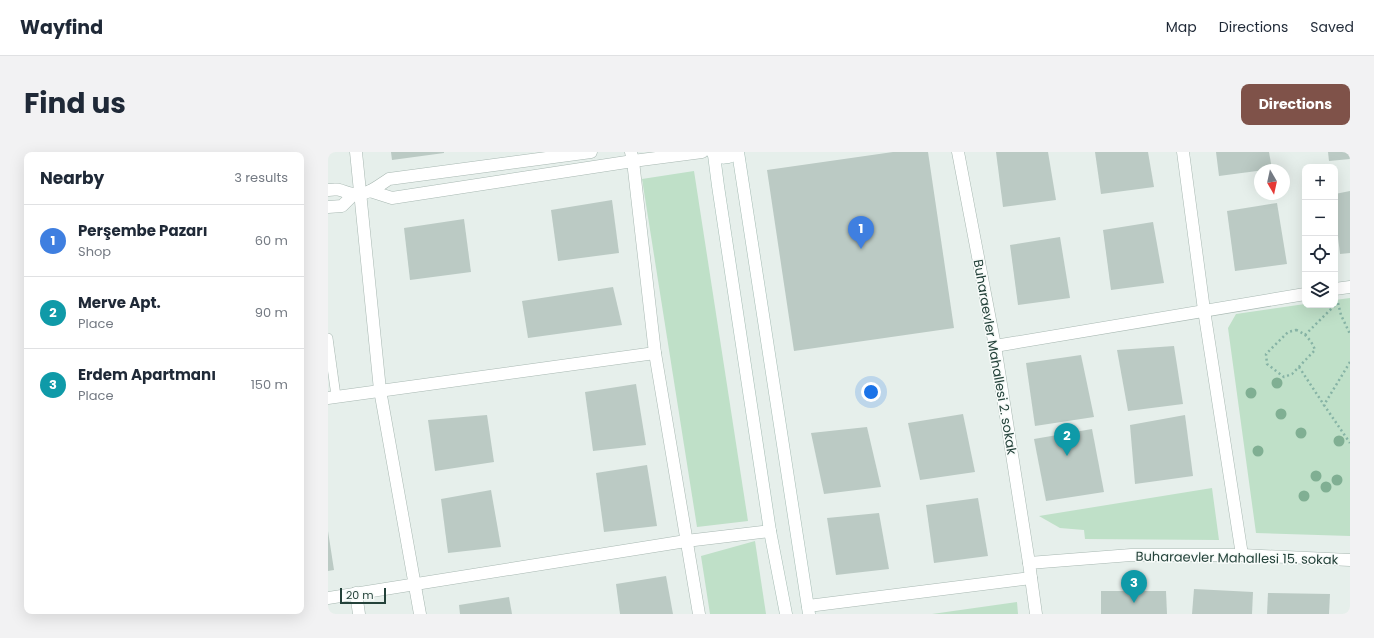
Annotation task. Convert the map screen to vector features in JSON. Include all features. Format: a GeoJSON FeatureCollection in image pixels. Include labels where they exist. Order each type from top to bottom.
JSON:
{"type":"FeatureCollection","features":[{"type":"Feature","properties":{"kind":"street"},"geometry":{"type":"LineString","coordinates":[[356,152],[362,193],[380,390],[420,614]]}},
{"type":"Feature","properties":{"kind":"street"},"geometry":{"type":"LineString","coordinates":[[328,207],[342,206],[362,193],[389,179],[590,152]]}},
{"type":"Feature","properties":{"kind":"street"},"geometry":{"type":"LineString","coordinates":[[328,190],[339,188],[392,198],[632,156],[702,152]]}},
{"type":"Feature","properties":{"kind":"street"},"geometry":{"type":"LineString","coordinates":[[713,153],[724,158],[730,157],[738,152],[808,610],[1031,578]]}},
{"type":"Feature","properties":{"kind":"street","name":"Buharaevler Mahallesi 2. sokak"},"geometry":{"type":"LineString","coordinates":[[958,152],[995,346],[1036,614]]}},
{"type":"Feature","properties":{"kind":"street"},"geometry":{"type":"LineString","coordinates":[[1183,152],[1204,310],[1242,556]]}},
{"type":"Feature","properties":{"kind":"street"},"geometry":{"type":"LineString","coordinates":[[713,153],[770,531],[786,614]]}},
{"type":"Feature","properties":{"kind":"street"},"geometry":{"type":"LineString","coordinates":[[632,156],[655,353],[699,614]]}},
{"type":"Feature","properties":{"kind":"street"},"geometry":{"type":"LineString","coordinates":[[1338,293],[1350,287]]}},
{"type":"Feature","properties":{"kind":"street"},"geometry":{"type":"LineString","coordinates":[[995,346],[1302,294]]}},
{"type":"Feature","properties":{"kind":"street"},"geometry":{"type":"LineString","coordinates":[[332,397],[655,353]]}},
{"type":"Feature","properties":{"kind":"street"},"geometry":{"type":"LineString","coordinates":[[328,598],[686,541],[770,531]]}},
{"type":"Feature","properties":{"kind":"street","name":"Buharaevler Mahallesi 15. sokak"},"geometry":{"type":"LineString","coordinates":[[1029,563],[1131,556],[1242,556],[1350,560]]}},
{"type":"Feature","properties":{"kind":"street"},"geometry":{"type":"LineString","coordinates":[[356,593],[359,614]]}},
{"type":"Feature","properties":{"kind":"lane"},"geometry":{"type":"LineString","coordinates":[[328,338],[332,397]]}},
{"type":"Feature","properties":{"kind":"path"},"geometry":{"type":"LineString","coordinates":[[1338,303],[1341,315],[1350,334]]}},
{"type":"Feature","properties":{"kind":"path"},"geometry":{"type":"LineString","coordinates":[[1305,336],[1333,308]]}},
{"type":"Feature","properties":{"kind":"path"},"geometry":{"type":"LineString","coordinates":[[1296,330],[1302,332],[1313,344],[1315,350],[1299,367],[1292,374],[1284,377],[1267,364],[1266,354],[1288,332],[1296,330]]}},
{"type":"Feature","properties":{"kind":"path"},"geometry":{"type":"LineString","coordinates":[[1324,405],[1350,362]]}},
{"type":"Feature","properties":{"kind":"path"},"geometry":{"type":"LineString","coordinates":[[1299,367],[1350,443]]}},
{"type":"Feature","properties":{"kind":"green space"},"geometry":{"type":"Polygon","coordinates":[[[694,171],[748,521],[697,527],[642,179],[694,171]]]}},
{"type":"Feature","properties":{"kind":"green space"},"geometry":{"type":"Polygon","coordinates":[[[1350,298],[1350,536],[1256,533],[1228,328],[1236,314],[1302,304],[1302,308],[1338,308],[1338,300],[1350,298]]]}},
{"type":"Feature","properties":{"kind":"green space"},"geometry":{"type":"Polygon","coordinates":[[[1212,488],[1219,540],[1085,539],[1084,530],[1060,528],[1039,516],[1212,488]]]}},
{"type":"Feature","properties":{"kind":"green space"},"geometry":{"type":"Polygon","coordinates":[[[755,541],[766,614],[710,614],[701,556],[755,541]]]}},
{"type":"Feature","properties":{"kind":"green space"},"geometry":{"type":"Polygon","coordinates":[[[1017,602],[1018,614],[932,614],[1017,602]]]}},
{"type":"Feature","properties":{"kind":"building"},"geometry":{"type":"Polygon","coordinates":[[[391,152],[444,152],[444,153],[392,160],[391,152]]]}},
{"type":"Feature","properties":{"kind":"building"},"geometry":{"type":"Polygon","coordinates":[[[893,152],[928,152],[954,328],[794,351],[767,170],[893,152]]]}},
{"type":"Feature","properties":{"kind":"building"},"geometry":{"type":"Polygon","coordinates":[[[996,152],[1048,152],[1056,200],[1003,207],[996,152]]]}},
{"type":"Feature","properties":{"kind":"building"},"geometry":{"type":"Polygon","coordinates":[[[1095,152],[1148,152],[1154,187],[1101,194],[1095,152]]]}},
{"type":"Feature","properties":{"kind":"building"},"geometry":{"type":"Polygon","coordinates":[[[1216,152],[1269,152],[1271,164],[1254,164],[1254,171],[1219,176],[1216,152]]]}},
{"type":"Feature","properties":{"kind":"building"},"geometry":{"type":"Polygon","coordinates":[[[1328,152],[1350,152],[1350,159],[1329,161],[1328,152]]]}},
{"type":"Feature","properties":{"kind":"building"},"geometry":{"type":"Polygon","coordinates":[[[1350,191],[1350,253],[1340,254],[1338,237],[1338,193],[1350,191]]]}},
{"type":"Feature","properties":{"kind":"building"},"geometry":{"type":"Polygon","coordinates":[[[612,200],[619,253],[558,261],[551,210],[612,200]]]}},
{"type":"Feature","properties":{"kind":"building"},"geometry":{"type":"Polygon","coordinates":[[[1277,203],[1287,264],[1235,271],[1227,211],[1277,203]]]}},
{"type":"Feature","properties":{"kind":"building"},"geometry":{"type":"Polygon","coordinates":[[[464,219],[471,272],[410,280],[404,228],[464,219]]]}},
{"type":"Feature","properties":{"kind":"building"},"geometry":{"type":"Polygon","coordinates":[[[1153,222],[1164,283],[1111,290],[1103,230],[1153,222]]]}},
{"type":"Feature","properties":{"kind":"building"},"geometry":{"type":"Polygon","coordinates":[[[1060,237],[1070,298],[1018,305],[1010,245],[1060,237]]]}},
{"type":"Feature","properties":{"kind":"building"},"geometry":{"type":"Polygon","coordinates":[[[613,287],[622,325],[528,338],[522,301],[613,287]]]}},
{"type":"Feature","properties":{"kind":"building"},"geometry":{"type":"Polygon","coordinates":[[[1174,346],[1183,404],[1128,411],[1117,350],[1174,346]]]}},
{"type":"Feature","properties":{"kind":"building"},"geometry":{"type":"Polygon","coordinates":[[[1081,355],[1094,417],[1035,426],[1026,363],[1081,355]]]}},
{"type":"Feature","properties":{"kind":"building"},"geometry":{"type":"Polygon","coordinates":[[[636,384],[646,445],[593,451],[585,392],[636,384]]]}},
{"type":"Feature","properties":{"kind":"building"},"geometry":{"type":"Polygon","coordinates":[[[963,414],[975,472],[920,480],[908,423],[963,414]]]}},
{"type":"Feature","properties":{"kind":"building"},"geometry":{"type":"Polygon","coordinates":[[[487,415],[494,462],[435,471],[428,420],[487,415]]]}},
{"type":"Feature","properties":{"kind":"building"},"geometry":{"type":"Polygon","coordinates":[[[1185,415],[1193,476],[1135,484],[1130,425],[1185,415]]]}},
{"type":"Feature","properties":{"kind":"building"},"geometry":{"type":"Polygon","coordinates":[[[867,427],[881,487],[824,494],[811,433],[867,427]]]}},
{"type":"Feature","properties":{"kind":"building"},"geometry":{"type":"Polygon","coordinates":[[[1092,429],[1104,492],[1046,501],[1034,439],[1092,429]]]}},
{"type":"Feature","properties":{"kind":"building"},"geometry":{"type":"Polygon","coordinates":[[[647,465],[657,526],[604,532],[596,473],[647,465]]]}},
{"type":"Feature","properties":{"kind":"building"},"geometry":{"type":"Polygon","coordinates":[[[491,490],[501,547],[448,553],[441,499],[491,490]]]}},
{"type":"Feature","properties":{"kind":"building"},"geometry":{"type":"Polygon","coordinates":[[[978,498],[988,556],[934,563],[926,505],[978,498]]]}},
{"type":"Feature","properties":{"kind":"building"},"geometry":{"type":"Polygon","coordinates":[[[879,513],[889,569],[836,575],[827,518],[879,513]]]}},
{"type":"Feature","properties":{"kind":"building"},"geometry":{"type":"Polygon","coordinates":[[[328,531],[334,570],[328,571],[328,531]]]}},
{"type":"Feature","properties":{"kind":"building"},"geometry":{"type":"Polygon","coordinates":[[[666,576],[673,614],[620,614],[616,584],[666,576]]]}},
{"type":"Feature","properties":{"kind":"building"},"geometry":{"type":"Polygon","coordinates":[[[1194,589],[1253,592],[1252,614],[1192,614],[1194,589]]]}},
{"type":"Feature","properties":{"kind":"building"},"geometry":{"type":"Polygon","coordinates":[[[1101,591],[1166,591],[1167,614],[1101,614],[1101,591]]]}},
{"type":"Feature","properties":{"kind":"building"},"geometry":{"type":"Polygon","coordinates":[[[1268,593],[1330,594],[1329,614],[1267,614],[1268,593]]]}},
{"type":"Feature","properties":{"kind":"building"},"geometry":{"type":"Polygon","coordinates":[[[509,597],[512,614],[460,614],[459,605],[509,597]]]}},
{"type":"Feature","properties":{"kind":"place","name":"Perşembe Pazarı"},"geometry":{"type":"Point","coordinates":[861,249]}},
{"type":"Feature","properties":{"kind":"place","name":"Merve Apt."},"geometry":{"type":"Point","coordinates":[1067,456]}},
{"type":"Feature","properties":{"kind":"place","name":"Erdem Apartmanı"},"geometry":{"type":"Point","coordinates":[1134,603]}}]}
